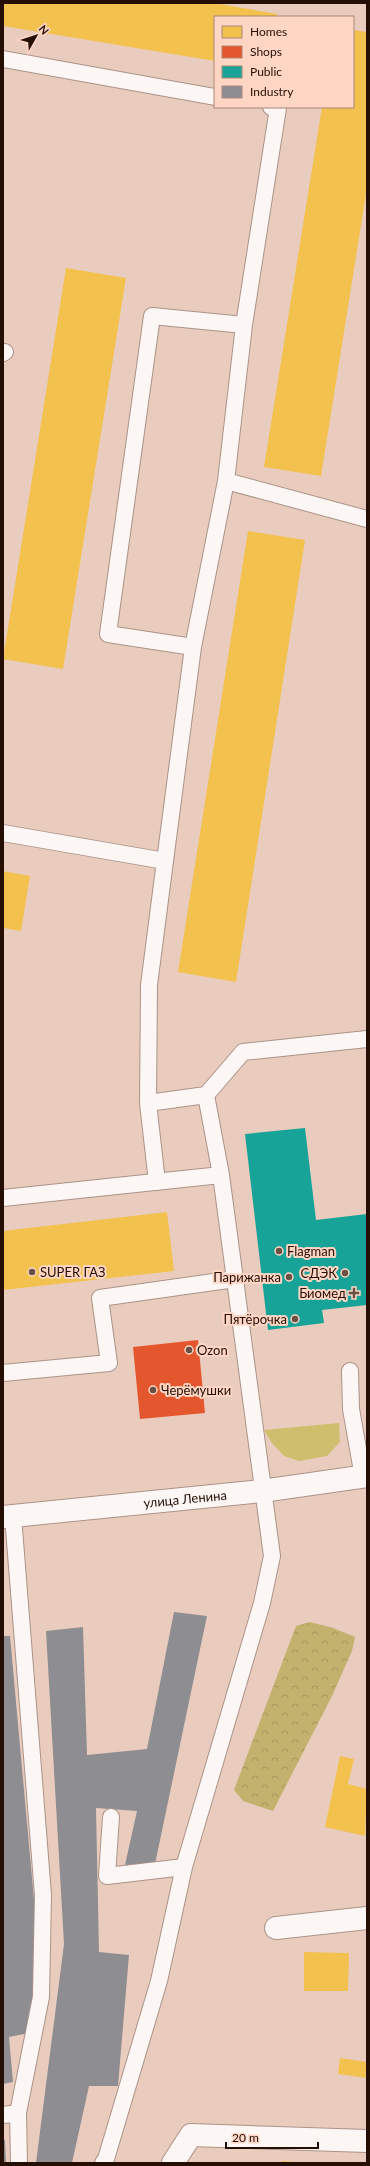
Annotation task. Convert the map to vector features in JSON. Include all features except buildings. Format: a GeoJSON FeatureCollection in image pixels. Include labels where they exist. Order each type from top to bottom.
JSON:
{"type":"FeatureCollection","features":[{"type":"Feature","properties":{"kind":"street","name":"улица Ленина"},"geometry":{"type":"LineString","coordinates":[[8,1517],[262,1491],[365,1476]]}},
{"type":"Feature","properties":{"kind":"street"},"geometry":{"type":"LineString","coordinates":[[276,1928],[367,1918]]}},
{"type":"Feature","properties":{"kind":"street"},"geometry":{"type":"LineString","coordinates":[[173,2163],[191,2135],[367,2142]]}},
{"type":"Feature","properties":{"kind":"lane"},"geometry":{"type":"LineString","coordinates":[[3,59],[214,97]]}},
{"type":"Feature","properties":{"kind":"lane"},"geometry":{"type":"LineString","coordinates":[[157,1182],[148,1103],[149,985],[193,647],[226,481],[244,325],[278,108]]}},
{"type":"Feature","properties":{"kind":"lane"},"geometry":{"type":"LineString","coordinates":[[193,647],[108,634],[152,316],[244,325]]}},
{"type":"Feature","properties":{"kind":"lane"},"geometry":{"type":"LineString","coordinates":[[226,481],[367,519]]}},
{"type":"Feature","properties":{"kind":"lane"},"geometry":{"type":"LineString","coordinates":[[3,833],[165,861]]}},
{"type":"Feature","properties":{"kind":"lane"},"geometry":{"type":"LineString","coordinates":[[148,1103],[206,1095],[243,1052],[367,1038]]}},
{"type":"Feature","properties":{"kind":"lane"},"geometry":{"type":"LineString","coordinates":[[103,2163],[106,2159],[159,1981],[184,1867],[262,1603],[272,1556],[262,1491],[221,1175],[206,1095]]}},
{"type":"Feature","properties":{"kind":"lane"},"geometry":{"type":"LineString","coordinates":[[3,1198],[221,1175]]}},
{"type":"Feature","properties":{"kind":"lane"},"geometry":{"type":"LineString","coordinates":[[3,1373],[110,1363],[100,1298],[235,1279]]}},
{"type":"Feature","properties":{"kind":"lane"},"geometry":{"type":"LineString","coordinates":[[350,1371],[351,1409],[365,1476]]}},
{"type":"Feature","properties":{"kind":"lane"},"geometry":{"type":"LineString","coordinates":[[8,1517],[43,1895],[41,1997],[10,2114],[19,2163]]}},
{"type":"Feature","properties":{"kind":"lane"},"geometry":{"type":"LineString","coordinates":[[111,1817],[107,1876],[184,1867]]}},
{"type":"Feature","properties":{"kind":"shaded area"},"geometry":{"type":"Polygon","coordinates":[[[339,1423],[340,1442],[327,1456],[299,1461],[284,1456],[272,1443],[264,1430],[339,1423]]]}},
{"type":"Feature","properties":{"kind":"green space"},"geometry":{"type":"Polygon","coordinates":[[[310,1622],[333,1628],[355,1637],[352,1651],[332,1696],[273,1811],[243,1801],[234,1790],[296,1626],[310,1622]]]}},
{"type":"Feature","properties":{"kind":"place","name":"Flagman"},"geometry":{"type":"Point","coordinates":[279,1251]}},
{"type":"Feature","properties":{"kind":"place","name":"SUPER ГАЗ"},"geometry":{"type":"Point","coordinates":[32,1272]}},
{"type":"Feature","properties":{"kind":"place","name":"СДЭК"},"geometry":{"type":"Point","coordinates":[345,1273]}},
{"type":"Feature","properties":{"kind":"place","name":"Парижанка"},"geometry":{"type":"Point","coordinates":[289,1277]}},
{"type":"Feature","properties":{"kind":"place","name":"Биомед"},"geometry":{"type":"Point","coordinates":[354,1293]}},
{"type":"Feature","properties":{"kind":"place","name":"Пятёрочка"},"geometry":{"type":"Point","coordinates":[295,1319]}},
{"type":"Feature","properties":{"kind":"place","name":"Ozon"},"geometry":{"type":"Point","coordinates":[189,1350]}},
{"type":"Feature","properties":{"kind":"place","name":"Черёмушки"},"geometry":{"type":"Point","coordinates":[153,1390]}}]}
